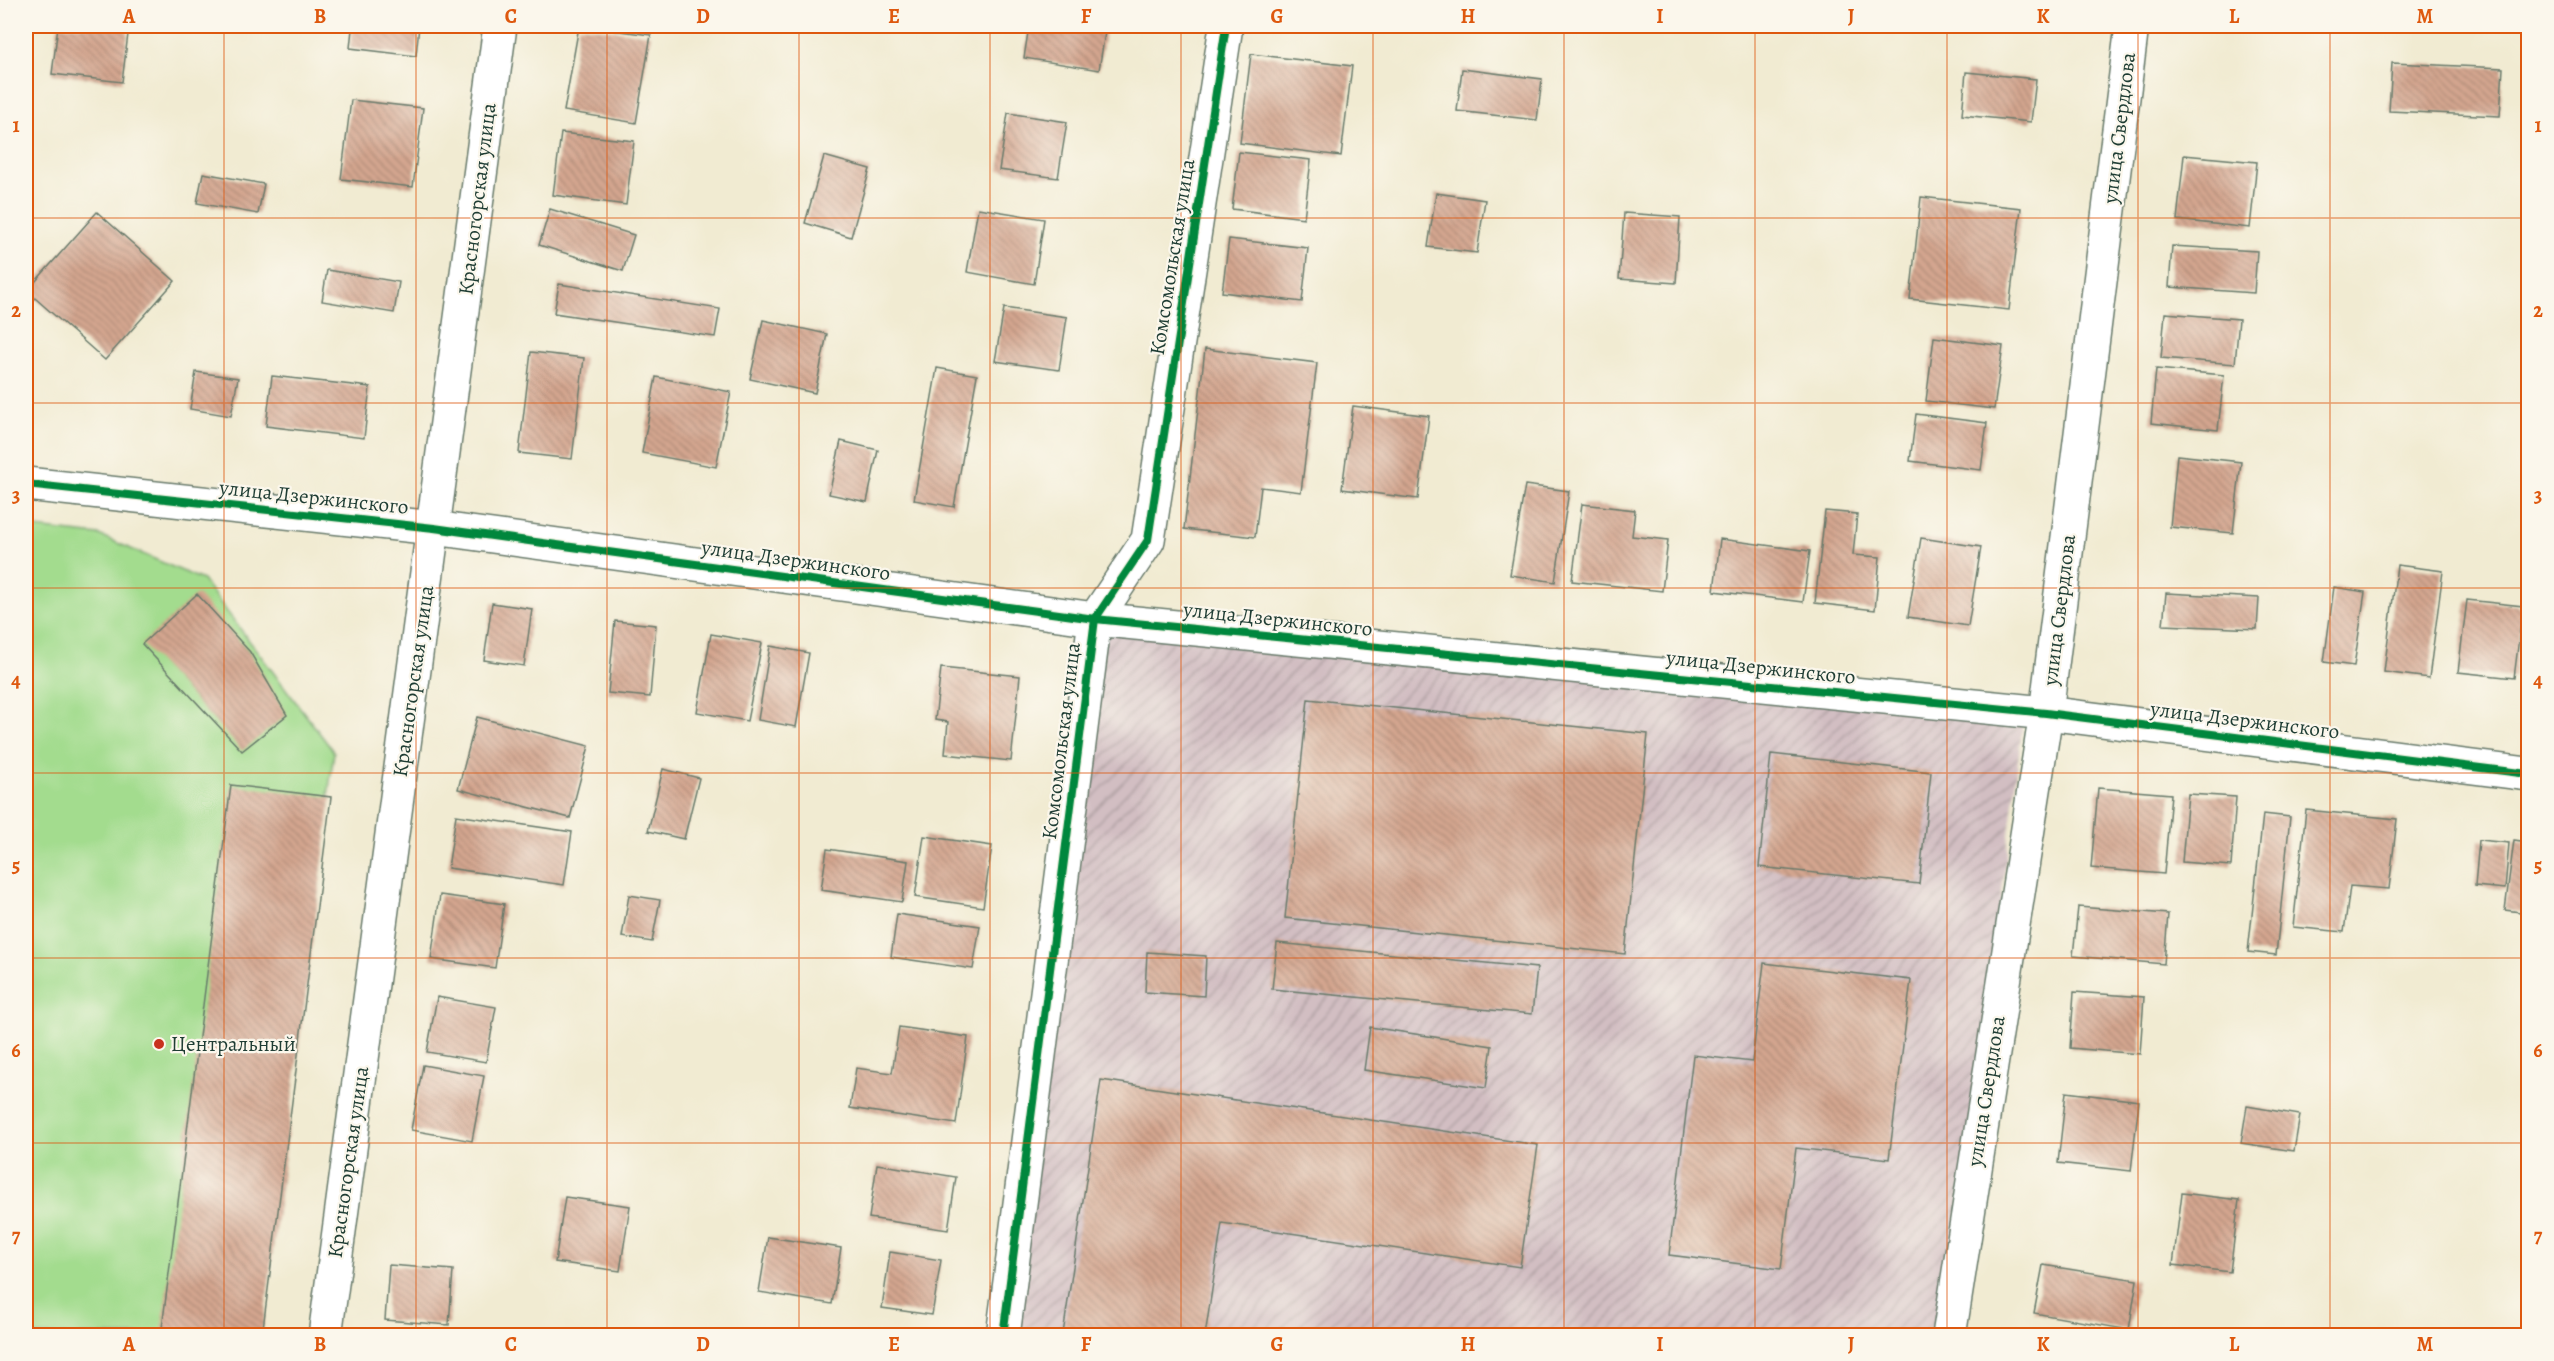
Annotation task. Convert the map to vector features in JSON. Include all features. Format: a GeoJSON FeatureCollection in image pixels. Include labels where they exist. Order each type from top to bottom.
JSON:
{"type":"FeatureCollection","features":[{"type":"Feature","properties":{"kind":"street","name":"Красногорская улица"},"geometry":{"type":"LineString","coordinates":[[325,1335],[500,26]]}},
{"type":"Feature","properties":{"kind":"street","name":"Комсомольская улица"},"geometry":{"type":"LineString","coordinates":[[1003,1335],[1095,619],[1148,540],[1226,26]]}},
{"type":"Feature","properties":{"kind":"street","name":"улица Свердлова"},"geometry":{"type":"LineString","coordinates":[[1949,1335],[2046,713],[2132,26]]}},
{"type":"Feature","properties":{"kind":"street","name":"улица Дзержинского"},"geometry":{"type":"LineString","coordinates":[[26,484],[434,528],[1095,619],[2046,713],[2529,774]]}},
{"type":"Feature","properties":{"kind":"shaded area"},"geometry":{"type":"Polygon","coordinates":[[[1089,629],[2024,712],[1948,1335],[1006,1336],[1089,629]]]}},
{"type":"Feature","properties":{"kind":"green space","name":"Центральный"},"geometry":{"type":"Polygon","coordinates":[[[26,527],[99,535],[203,580],[334,752],[253,1335],[26,1335],[26,527]]]}},
{"type":"Feature","properties":{"kind":"building"},"geometry":{"type":"Polygon","coordinates":[[[58,26],[129,26],[122,82],[52,74],[58,26]]]}},
{"type":"Feature","properties":{"kind":"building"},"geometry":{"type":"Polygon","coordinates":[[[339,26],[419,26],[416,56],[350,48],[352,29],[339,26]]]}},
{"type":"Feature","properties":{"kind":"building"},"geometry":{"type":"Polygon","coordinates":[[[579,26],[651,35],[636,123],[564,111],[579,26]]]}},
{"type":"Feature","properties":{"kind":"building"},"geometry":{"type":"Polygon","coordinates":[[[1029,26],[1064,26],[1105,32],[1099,70],[1024,58],[1029,26]]]}},
{"type":"Feature","properties":{"kind":"building"},"geometry":{"type":"Polygon","coordinates":[[[1251,54],[1352,66],[1341,156],[1240,143],[1251,54]]]}},
{"type":"Feature","properties":{"kind":"building"},"geometry":{"type":"Polygon","coordinates":[[[2392,63],[2503,68],[2500,116],[2389,111],[2392,63]]]}},
{"type":"Feature","properties":{"kind":"building"},"geometry":{"type":"Polygon","coordinates":[[[1462,69],[1542,79],[1537,120],[1457,111],[1462,69]]]}},
{"type":"Feature","properties":{"kind":"building"},"geometry":{"type":"Polygon","coordinates":[[[1966,72],[2036,79],[2031,122],[1962,115],[1966,72]]]}},
{"type":"Feature","properties":{"kind":"building"},"geometry":{"type":"Polygon","coordinates":[[[351,100],[423,108],[413,187],[341,179],[351,100]]]}},
{"type":"Feature","properties":{"kind":"building"},"geometry":{"type":"Polygon","coordinates":[[[1008,113],[1067,122],[1058,178],[999,170],[1008,113]]]}},
{"type":"Feature","properties":{"kind":"building"},"geometry":{"type":"Polygon","coordinates":[[[561,133],[634,141],[626,205],[553,195],[561,133]]]}},
{"type":"Feature","properties":{"kind":"building"},"geometry":{"type":"Polygon","coordinates":[[[1239,152],[1311,160],[1304,218],[1232,209],[1239,152]]]}},
{"type":"Feature","properties":{"kind":"building"},"geometry":{"type":"Polygon","coordinates":[[[2184,155],[2257,162],[2250,228],[2177,220],[2184,155]]]}},
{"type":"Feature","properties":{"kind":"building"},"geometry":{"type":"Polygon","coordinates":[[[824,156],[870,169],[851,237],[805,223],[824,156]]]}},
{"type":"Feature","properties":{"kind":"building"},"geometry":{"type":"Polygon","coordinates":[[[203,173],[264,184],[258,214],[197,203],[203,173]]]}},
{"type":"Feature","properties":{"kind":"building"},"geometry":{"type":"Polygon","coordinates":[[[1436,193],[1485,200],[1477,253],[1428,247],[1436,193]]]}},
{"type":"Feature","properties":{"kind":"building"},"geometry":{"type":"Polygon","coordinates":[[[1921,197],[2021,208],[2009,310],[1910,299],[1921,197]]]}},
{"type":"Feature","properties":{"kind":"building"},"geometry":{"type":"Polygon","coordinates":[[[978,208],[1044,219],[1034,284],[967,272],[978,208]]]}},
{"type":"Feature","properties":{"kind":"building"},"geometry":{"type":"Polygon","coordinates":[[[550,209],[634,235],[623,271],[539,245],[550,209]]]}},
{"type":"Feature","properties":{"kind":"building"},"geometry":{"type":"Polygon","coordinates":[[[97,212],[175,281],[105,360],[27,291],[97,212]]]}},
{"type":"Feature","properties":{"kind":"building"},"geometry":{"type":"Polygon","coordinates":[[[1624,213],[1680,217],[1676,283],[1619,279],[1624,213]]]}},
{"type":"Feature","properties":{"kind":"building"},"geometry":{"type":"Polygon","coordinates":[[[1229,239],[1308,248],[1302,302],[1222,292],[1229,239]]]}},
{"type":"Feature","properties":{"kind":"building"},"geometry":{"type":"Polygon","coordinates":[[[2172,246],[2257,251],[2254,293],[2169,287],[2172,246]]]}},
{"type":"Feature","properties":{"kind":"building"},"geometry":{"type":"Polygon","coordinates":[[[327,270],[399,282],[394,313],[322,301],[327,270]]]}},
{"type":"Feature","properties":{"kind":"building"},"geometry":{"type":"Polygon","coordinates":[[[559,284],[720,309],[715,337],[554,313],[559,284]]]}},
{"type":"Feature","properties":{"kind":"building"},"geometry":{"type":"Polygon","coordinates":[[[1004,308],[1067,317],[1059,370],[995,361],[1004,308]]]}},
{"type":"Feature","properties":{"kind":"building"},"geometry":{"type":"Polygon","coordinates":[[[2165,313],[2239,319],[2235,364],[2161,358],[2165,313]]]}},
{"type":"Feature","properties":{"kind":"building"},"geometry":{"type":"Polygon","coordinates":[[[763,320],[827,334],[815,393],[750,379],[763,320]]]}},
{"type":"Feature","properties":{"kind":"building"},"geometry":{"type":"Polygon","coordinates":[[[1934,337],[2003,346],[1994,409],[1926,401],[1934,337]]]}},
{"type":"Feature","properties":{"kind":"building"},"geometry":{"type":"Polygon","coordinates":[[[1205,349],[1317,363],[1301,492],[1261,487],[1255,537],[1184,529],[1205,349]]]}},
{"type":"Feature","properties":{"kind":"building"},"geometry":{"type":"Polygon","coordinates":[[[531,352],[584,358],[572,459],[519,453],[531,352]]]}},
{"type":"Feature","properties":{"kind":"building"},"geometry":{"type":"Polygon","coordinates":[[[937,368],[977,375],[954,507],[914,500],[937,368]]]}},
{"type":"Feature","properties":{"kind":"building"},"geometry":{"type":"Polygon","coordinates":[[[2156,369],[2224,375],[2218,430],[2151,423],[2156,369]]]}},
{"type":"Feature","properties":{"kind":"building"},"geometry":{"type":"Polygon","coordinates":[[[196,372],[238,378],[231,416],[190,409],[196,372]]]}},
{"type":"Feature","properties":{"kind":"building"},"geometry":{"type":"Polygon","coordinates":[[[272,376],[370,387],[364,438],[266,426],[272,376]]]}},
{"type":"Feature","properties":{"kind":"building"},"geometry":{"type":"Polygon","coordinates":[[[656,377],[731,392],[716,467],[642,453],[656,377]]]}},
{"type":"Feature","properties":{"kind":"building"},"geometry":{"type":"Polygon","coordinates":[[[1353,406],[1429,416],[1418,499],[1342,489],[1353,406]]]}},
{"type":"Feature","properties":{"kind":"building"},"geometry":{"type":"Polygon","coordinates":[[[1916,414],[1987,423],[1981,470],[1910,461],[1916,414]]]}},
{"type":"Feature","properties":{"kind":"building"},"geometry":{"type":"Polygon","coordinates":[[[841,441],[878,450],[867,502],[829,494],[841,441]]]}},
{"type":"Feature","properties":{"kind":"building"},"geometry":{"type":"Polygon","coordinates":[[[2177,455],[2241,462],[2233,533],[2170,527],[2177,455]]]}},
{"type":"Feature","properties":{"kind":"building"},"geometry":{"type":"Polygon","coordinates":[[[1525,485],[1569,491],[1555,582],[1510,575],[1525,485]]]}},
{"type":"Feature","properties":{"kind":"building"},"geometry":{"type":"Polygon","coordinates":[[[1582,504],[1635,510],[1632,536],[1668,540],[1662,591],[1572,581],[1582,504]]]}},
{"type":"Feature","properties":{"kind":"building"},"geometry":{"type":"Polygon","coordinates":[[[1825,511],[1857,514],[1853,555],[1880,557],[1875,610],[1815,603],[1825,511]]]}},
{"type":"Feature","properties":{"kind":"building"},"geometry":{"type":"Polygon","coordinates":[[[1921,538],[1981,547],[1968,626],[1908,617],[1921,538]]]}},
{"type":"Feature","properties":{"kind":"building"},"geometry":{"type":"Polygon","coordinates":[[[1720,539],[1810,551],[1803,602],[1714,591],[1720,539]]]}},
{"type":"Feature","properties":{"kind":"building"},"geometry":{"type":"Polygon","coordinates":[[[2397,565],[2443,571],[2429,678],[2384,672],[2397,565]]]}},
{"type":"Feature","properties":{"kind":"building"},"geometry":{"type":"Polygon","coordinates":[[[2334,587],[2365,592],[2354,666],[2324,662],[2334,587]]]}},
{"type":"Feature","properties":{"kind":"building"},"geometry":{"type":"Polygon","coordinates":[[[2166,593],[2259,598],[2257,629],[2163,625],[2166,593]]]}},
{"type":"Feature","properties":{"kind":"building"},"geometry":{"type":"Polygon","coordinates":[[[197,594],[250,652],[287,715],[242,751],[142,644],[197,594]]]}},
{"type":"Feature","properties":{"kind":"building"},"geometry":{"type":"Polygon","coordinates":[[[2467,600],[2523,606],[2514,678],[2458,672],[2467,600]]]}},
{"type":"Feature","properties":{"kind":"building"},"geometry":{"type":"Polygon","coordinates":[[[492,603],[532,609],[524,666],[484,660],[492,603]]]}},
{"type":"Feature","properties":{"kind":"building"},"geometry":{"type":"Polygon","coordinates":[[[615,621],[656,625],[650,697],[608,693],[615,621]]]}},
{"type":"Feature","properties":{"kind":"building"},"geometry":{"type":"Polygon","coordinates":[[[711,634],[762,643],[747,721],[697,712],[711,634]]]}},
{"type":"Feature","properties":{"kind":"building"},"geometry":{"type":"Polygon","coordinates":[[[770,646],[809,653],[796,727],[758,720],[770,646]]]}},
{"type":"Feature","properties":{"kind":"building"},"geometry":{"type":"Polygon","coordinates":[[[941,668],[1020,676],[1011,761],[945,754],[948,722],[935,720],[941,668]]]}},
{"type":"Feature","properties":{"kind":"building"},"geometry":{"type":"Polygon","coordinates":[[[1308,699],[1648,734],[1625,954],[1285,918],[1308,699]]]}},
{"type":"Feature","properties":{"kind":"building"},"geometry":{"type":"Polygon","coordinates":[[[477,717],[589,746],[570,818],[458,789],[477,717]]]}},
{"type":"Feature","properties":{"kind":"building"},"geometry":{"type":"Polygon","coordinates":[[[1771,754],[1931,772],[1919,884],[1759,867],[1771,754]]]}},
{"type":"Feature","properties":{"kind":"building"},"geometry":{"type":"Polygon","coordinates":[[[663,769],[699,778],[684,839],[648,831],[663,769]]]}},
{"type":"Feature","properties":{"kind":"building"},"geometry":{"type":"Polygon","coordinates":[[[231,785],[331,797],[262,1336],[161,1336],[231,785]]]}},
{"type":"Feature","properties":{"kind":"building"},"geometry":{"type":"Polygon","coordinates":[[[2098,788],[2171,794],[2164,874],[2091,868],[2098,788]]]}},
{"type":"Feature","properties":{"kind":"building"},"geometry":{"type":"Polygon","coordinates":[[[2188,794],[2236,797],[2231,866],[2182,862],[2188,794]]]}},
{"type":"Feature","properties":{"kind":"building"},"geometry":{"type":"Polygon","coordinates":[[[2306,810],[2397,819],[2389,889],[2350,886],[2344,932],[2293,927],[2306,810]]]}},
{"type":"Feature","properties":{"kind":"building"},"geometry":{"type":"Polygon","coordinates":[[[2263,814],[2290,817],[2276,955],[2248,952],[2263,814]]]}},
{"type":"Feature","properties":{"kind":"building"},"geometry":{"type":"Polygon","coordinates":[[[456,815],[572,832],[564,885],[448,868],[456,815]]]}},
{"type":"Feature","properties":{"kind":"building"},"geometry":{"type":"Polygon","coordinates":[[[924,836],[992,846],[983,907],[915,897],[924,836]]]}},
{"type":"Feature","properties":{"kind":"building"},"geometry":{"type":"Polygon","coordinates":[[[2479,840],[2509,843],[2505,889],[2475,886],[2479,840]]]}},
{"type":"Feature","properties":{"kind":"building"},"geometry":{"type":"Polygon","coordinates":[[[2514,840],[2528,842],[2528,913],[2505,910],[2514,840]]]}},
{"type":"Feature","properties":{"kind":"building"},"geometry":{"type":"Polygon","coordinates":[[[827,849],[908,861],[902,902],[821,890],[827,849]]]}},
{"type":"Feature","properties":{"kind":"building"},"geometry":{"type":"Polygon","coordinates":[[[440,895],[504,904],[495,968],[431,959],[440,895]]]}},
{"type":"Feature","properties":{"kind":"building"},"geometry":{"type":"Polygon","coordinates":[[[629,895],[660,900],[652,942],[622,937],[629,895]]]}},
{"type":"Feature","properties":{"kind":"building"},"geometry":{"type":"Polygon","coordinates":[[[2078,907],[2168,914],[2164,964],[2073,956],[2078,907]]]}},
{"type":"Feature","properties":{"kind":"building"},"geometry":{"type":"Polygon","coordinates":[[[897,914],[980,926],[973,969],[891,957],[897,914]]]}},
{"type":"Feature","properties":{"kind":"building"},"geometry":{"type":"Polygon","coordinates":[[[1277,943],[1537,968],[1532,1014],[1272,989],[1277,943]]]}},
{"type":"Feature","properties":{"kind":"building"},"geometry":{"type":"Polygon","coordinates":[[[1147,952],[1206,956],[1204,996],[1145,992],[1147,952]]]}},
{"type":"Feature","properties":{"kind":"building"},"geometry":{"type":"Polygon","coordinates":[[[1764,963],[1911,980],[1889,1159],[1796,1148],[1781,1269],[1669,1255],[1693,1055],[1752,1062],[1764,963]]]}},
{"type":"Feature","properties":{"kind":"building"},"geometry":{"type":"Polygon","coordinates":[[[2074,992],[2144,997],[2140,1054],[2070,1048],[2074,992]]]}},
{"type":"Feature","properties":{"kind":"building"},"geometry":{"type":"Polygon","coordinates":[[[437,997],[496,1007],[486,1062],[427,1052],[437,997]]]}},
{"type":"Feature","properties":{"kind":"building"},"geometry":{"type":"Polygon","coordinates":[[[899,1027],[968,1037],[956,1124],[850,1108],[856,1068],[892,1073],[899,1027]]]}},
{"type":"Feature","properties":{"kind":"building"},"geometry":{"type":"Polygon","coordinates":[[[1370,1027],[1492,1046],[1486,1088],[1364,1070],[1370,1027]]]}},
{"type":"Feature","properties":{"kind":"building"},"geometry":{"type":"Polygon","coordinates":[[[423,1065],[484,1076],[472,1141],[411,1130],[423,1065]]]}},
{"type":"Feature","properties":{"kind":"building"},"geometry":{"type":"Polygon","coordinates":[[[1101,1080],[1538,1145],[1520,1267],[1222,1223],[1205,1336],[1063,1334],[1101,1080]]]}},
{"type":"Feature","properties":{"kind":"building"},"geometry":{"type":"Polygon","coordinates":[[[2066,1092],[2139,1101],[2131,1171],[2058,1163],[2066,1092]]]}},
{"type":"Feature","properties":{"kind":"building"},"geometry":{"type":"Polygon","coordinates":[[[2247,1106],[2300,1115],[2294,1151],[2241,1143],[2247,1106]]]}},
{"type":"Feature","properties":{"kind":"building"},"geometry":{"type":"Polygon","coordinates":[[[877,1164],[956,1177],[948,1230],[869,1218],[877,1164]]]}},
{"type":"Feature","properties":{"kind":"building"},"geometry":{"type":"Polygon","coordinates":[[[2182,1193],[2239,1200],[2230,1272],[2173,1265],[2182,1193]]]}},
{"type":"Feature","properties":{"kind":"building"},"geometry":{"type":"Polygon","coordinates":[[[565,1197],[630,1206],[620,1271],[555,1262],[565,1197]]]}},
{"type":"Feature","properties":{"kind":"building"},"geometry":{"type":"Polygon","coordinates":[[[768,1237],[841,1248],[832,1304],[759,1292],[768,1237]]]}},
{"type":"Feature","properties":{"kind":"building"},"geometry":{"type":"Polygon","coordinates":[[[890,1252],[941,1260],[932,1315],[882,1308],[890,1252]]]}},
{"type":"Feature","properties":{"kind":"building"},"geometry":{"type":"Polygon","coordinates":[[[389,1265],[453,1270],[449,1325],[385,1320],[389,1265]]]}},
{"type":"Feature","properties":{"kind":"building"},"geometry":{"type":"Polygon","coordinates":[[[2043,1265],[2137,1280],[2129,1330],[2034,1313],[2043,1265]]]}},
{"type":"Feature","properties":{"kind":"building"},"geometry":{"type":"Polygon","coordinates":[[[1734,1329],[1761,1334],[1761,1336],[1733,1336],[1734,1329]]]}},
{"type":"Feature","properties":{"kind":"cycle path"},"geometry":{"type":"LineString","coordinates":[[1003,1336],[1095,619],[1148,540],[1226,26]]}},
{"type":"Feature","properties":{"kind":"cycle path"},"geometry":{"type":"LineString","coordinates":[[26,484],[434,528],[1095,619],[2046,713],[2528,774]]}},
{"type":"Feature","properties":{"kind":"place","name":"Центральный"},"geometry":{"type":"Point","coordinates":[159,1044]}}]}
